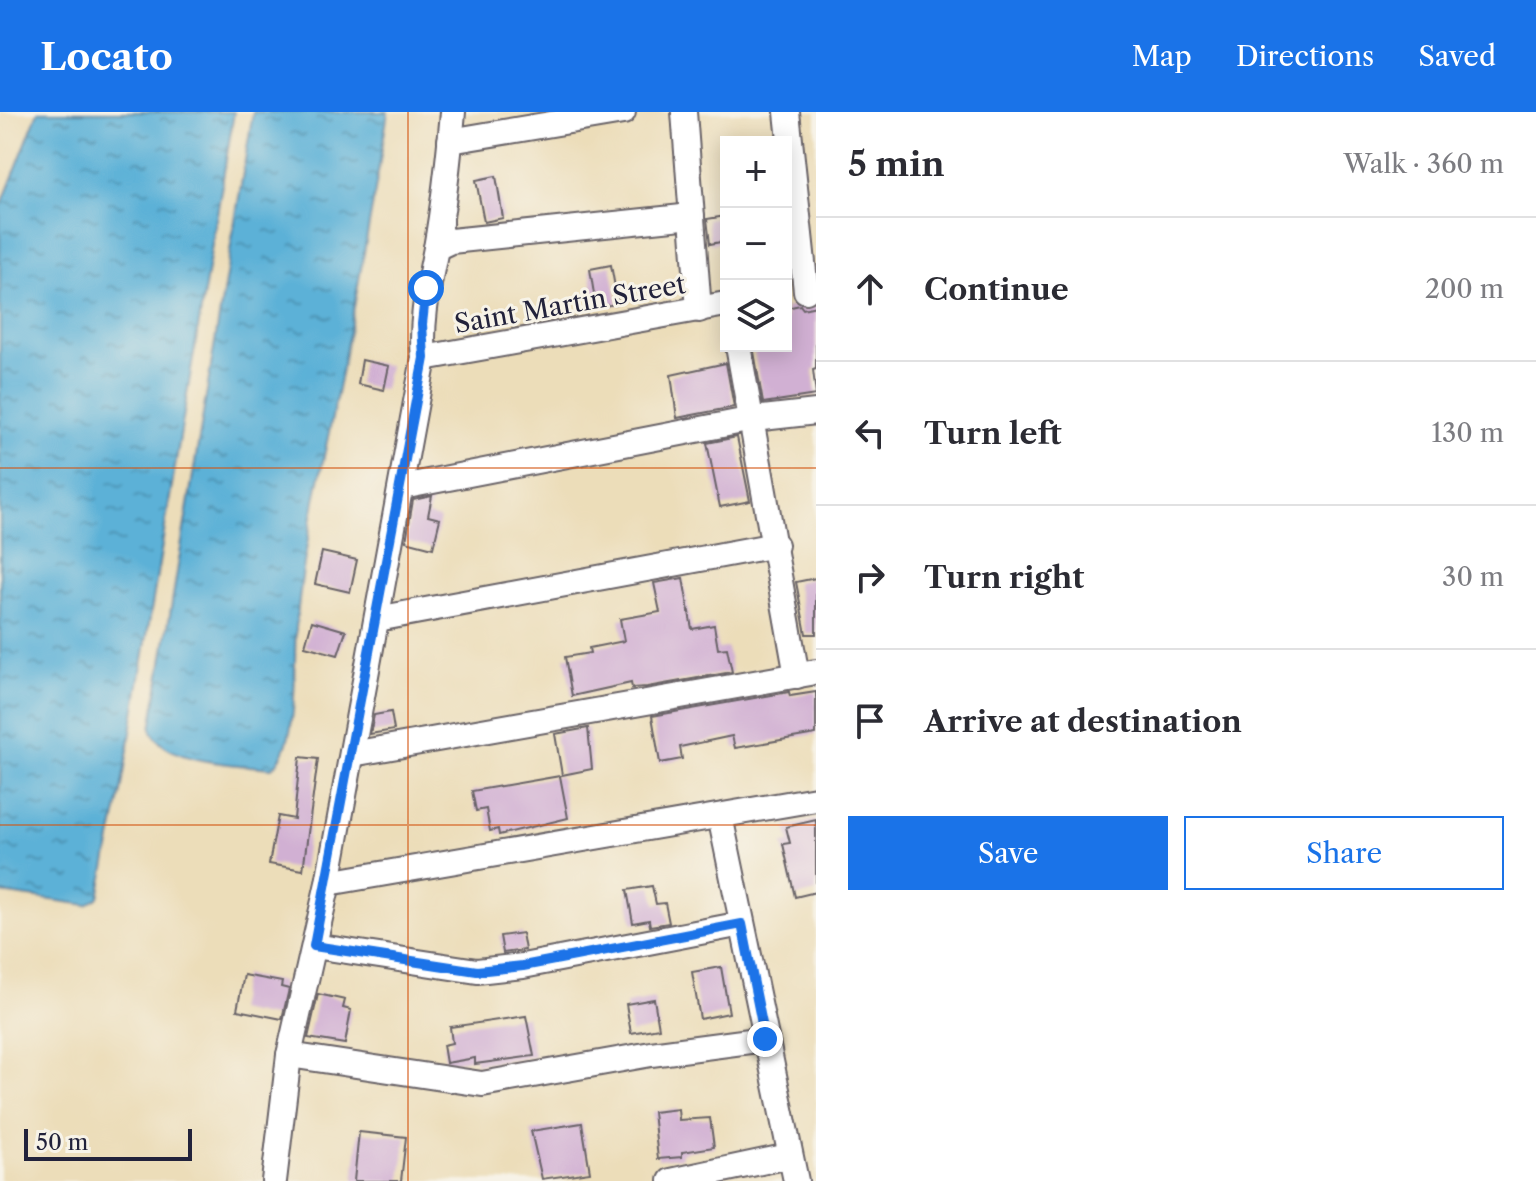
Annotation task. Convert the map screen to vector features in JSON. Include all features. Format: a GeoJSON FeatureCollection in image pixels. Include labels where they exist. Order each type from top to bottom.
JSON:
{"type":"FeatureCollection","features":[{"type":"Feature","properties":{"kind":"street"},"geometry":{"type":"LineString","coordinates":[[274,1181],[289,1055],[328,883],[424,358],[422,324],[436,248],[453,112]]}},
{"type":"Feature","properties":{"kind":"street"},"geometry":{"type":"LineString","coordinates":[[450,141],[623,112]]}},
{"type":"Feature","properties":{"kind":"street"},"geometry":{"type":"LineString","coordinates":[[684,112],[699,310]]}},
{"type":"Feature","properties":{"kind":"street"},"geometry":{"type":"LineString","coordinates":[[787,112],[803,291]]}},
{"type":"Feature","properties":{"kind":"street"},"geometry":{"type":"LineString","coordinates":[[436,248],[451,241],[692,216]]}},
{"type":"Feature","properties":{"kind":"street","name":"Saint Martin Street"},"geometry":{"type":"LineString","coordinates":[[424,358],[720,305]]}},
{"type":"Feature","properties":{"kind":"street"},"geometry":{"type":"LineString","coordinates":[[352,754],[807,674],[776,545],[739,352]]}},
{"type":"Feature","properties":{"kind":"street"},"geometry":{"type":"LineString","coordinates":[[402,487],[753,419],[816,412]]}},
{"type":"Feature","properties":{"kind":"street"},"geometry":{"type":"LineString","coordinates":[[377,619],[776,545]]}},
{"type":"Feature","properties":{"kind":"street"},"geometry":{"type":"LineString","coordinates":[[328,883],[816,799]]}},
{"type":"Feature","properties":{"kind":"street"},"geometry":{"type":"LineString","coordinates":[[720,816],[796,1181]]}},
{"type":"Feature","properties":{"kind":"street"},"geometry":{"type":"LineString","coordinates":[[314,946],[477,971],[523,966],[742,924]]}},
{"type":"Feature","properties":{"kind":"street"},"geometry":{"type":"LineString","coordinates":[[289,1055],[482,1084],[651,1054],[765,1039]]}},
{"type":"Feature","properties":{"kind":"street"},"geometry":{"type":"LineString","coordinates":[[671,1181],[789,1156]]}},
{"type":"Feature","properties":{"kind":"water"},"geometry":{"type":"Polygon","coordinates":[[[38,112],[234,112],[121,792],[99,897],[87,905],[0,893],[0,209],[38,112]]]}},
{"type":"Feature","properties":{"kind":"water"},"geometry":{"type":"Polygon","coordinates":[[[253,112],[388,112],[358,288],[303,569],[296,628],[292,723],[281,757],[272,768],[186,756],[158,741],[151,729],[253,112]]]}},
{"type":"Feature","properties":{"kind":"building"},"geometry":{"type":"Polygon","coordinates":[[[496,176],[503,218],[484,222],[476,180],[496,176]]]}},
{"type":"Feature","properties":{"kind":"building"},"geometry":{"type":"Polygon","coordinates":[[[720,217],[720,242],[710,244],[707,219],[720,217]]]}},
{"type":"Feature","properties":{"kind":"building"},"geometry":{"type":"Polygon","coordinates":[[[611,265],[618,304],[596,307],[590,269],[611,265]]]}},
{"type":"Feature","properties":{"kind":"building"},"geometry":{"type":"Polygon","coordinates":[[[800,305],[803,309],[816,306],[816,369],[813,370],[816,395],[763,403],[754,352],[792,352],[792,307],[800,305]]]}},
{"type":"Feature","properties":{"kind":"building"},"geometry":{"type":"Polygon","coordinates":[[[362,360],[389,366],[384,390],[358,384],[362,360]]]}},
{"type":"Feature","properties":{"kind":"building"},"geometry":{"type":"Polygon","coordinates":[[[726,363],[734,407],[677,418],[671,375],[726,363]]]}},
{"type":"Feature","properties":{"kind":"building"},"geometry":{"type":"Polygon","coordinates":[[[737,437],[750,501],[720,507],[707,443],[737,437]]]}},
{"type":"Feature","properties":{"kind":"building"},"geometry":{"type":"Polygon","coordinates":[[[432,496],[428,516],[440,519],[433,548],[406,541],[413,500],[432,496]]]}},
{"type":"Feature","properties":{"kind":"building"},"geometry":{"type":"Polygon","coordinates":[[[322,552],[357,560],[350,592],[315,584],[322,552]]]}},
{"type":"Feature","properties":{"kind":"building"},"geometry":{"type":"Polygon","coordinates":[[[683,578],[692,629],[714,625],[718,649],[727,648],[732,672],[647,687],[632,688],[631,683],[572,696],[565,657],[590,653],[589,648],[624,641],[620,619],[660,612],[654,583],[683,578]]]}},
{"type":"Feature","properties":{"kind":"building"},"geometry":{"type":"Polygon","coordinates":[[[816,578],[816,634],[806,634],[796,582],[816,578]]]}},
{"type":"Feature","properties":{"kind":"building"},"geometry":{"type":"Polygon","coordinates":[[[312,621],[346,631],[338,655],[305,646],[312,621]]]}},
{"type":"Feature","properties":{"kind":"building"},"geometry":{"type":"Polygon","coordinates":[[[789,692],[790,696],[816,692],[816,734],[735,748],[732,736],[680,747],[682,759],[660,763],[652,716],[789,692]]]}},
{"type":"Feature","properties":{"kind":"building"},"geometry":{"type":"Polygon","coordinates":[[[391,712],[394,730],[370,734],[374,715],[391,712]]]}},
{"type":"Feature","properties":{"kind":"building"},"geometry":{"type":"Polygon","coordinates":[[[588,728],[592,769],[562,775],[555,734],[588,728]]]}},
{"type":"Feature","properties":{"kind":"building"},"geometry":{"type":"Polygon","coordinates":[[[300,757],[318,759],[303,870],[269,864],[278,816],[294,819],[300,757]]]}},
{"type":"Feature","properties":{"kind":"building"},"geometry":{"type":"Polygon","coordinates":[[[560,776],[568,818],[499,835],[498,829],[490,831],[486,809],[476,811],[472,791],[560,776]]]}},
{"type":"Feature","properties":{"kind":"building"},"geometry":{"type":"Polygon","coordinates":[[[816,820],[816,892],[795,897],[783,844],[790,843],[786,827],[816,820]]]}},
{"type":"Feature","properties":{"kind":"building"},"geometry":{"type":"Polygon","coordinates":[[[652,886],[656,904],[665,903],[669,923],[650,926],[649,920],[633,923],[627,890],[652,886]]]}},
{"type":"Feature","properties":{"kind":"building"},"geometry":{"type":"Polygon","coordinates":[[[522,933],[525,950],[503,953],[500,936],[522,933]]]}},
{"type":"Feature","properties":{"kind":"building"},"geometry":{"type":"Polygon","coordinates":[[[721,967],[729,1013],[700,1019],[692,972],[721,967]]]}},
{"type":"Feature","properties":{"kind":"building"},"geometry":{"type":"Polygon","coordinates":[[[244,975],[282,982],[281,987],[289,989],[282,1019],[237,1010],[244,975]]]}},
{"type":"Feature","properties":{"kind":"building"},"geometry":{"type":"Polygon","coordinates":[[[318,994],[345,1000],[343,1008],[351,1010],[345,1044],[308,1038],[318,994]]]}},
{"type":"Feature","properties":{"kind":"building"},"geometry":{"type":"Polygon","coordinates":[[[654,999],[659,1028],[631,1033],[626,1004],[654,999]]]}},
{"type":"Feature","properties":{"kind":"building"},"geometry":{"type":"Polygon","coordinates":[[[526,1016],[534,1056],[475,1064],[475,1058],[446,1063],[443,1045],[452,1043],[450,1027],[526,1016]]]}},
{"type":"Feature","properties":{"kind":"building"},"geometry":{"type":"Polygon","coordinates":[[[678,1109],[679,1120],[710,1118],[714,1147],[682,1152],[682,1157],[658,1159],[653,1112],[678,1109]]]}},
{"type":"Feature","properties":{"kind":"building"},"geometry":{"type":"Polygon","coordinates":[[[582,1123],[590,1172],[542,1179],[531,1131],[582,1123]]]}},
{"type":"Feature","properties":{"kind":"building"},"geometry":{"type":"Polygon","coordinates":[[[359,1132],[406,1137],[401,1181],[354,1181],[359,1132]]]}},
{"type":"Feature","properties":{"kind":"route"},"geometry":{"type":"LineString","coordinates":[[426,288],[422,324],[424,358],[314,946],[477,971],[523,966],[742,924],[765,1039]]}}]}
